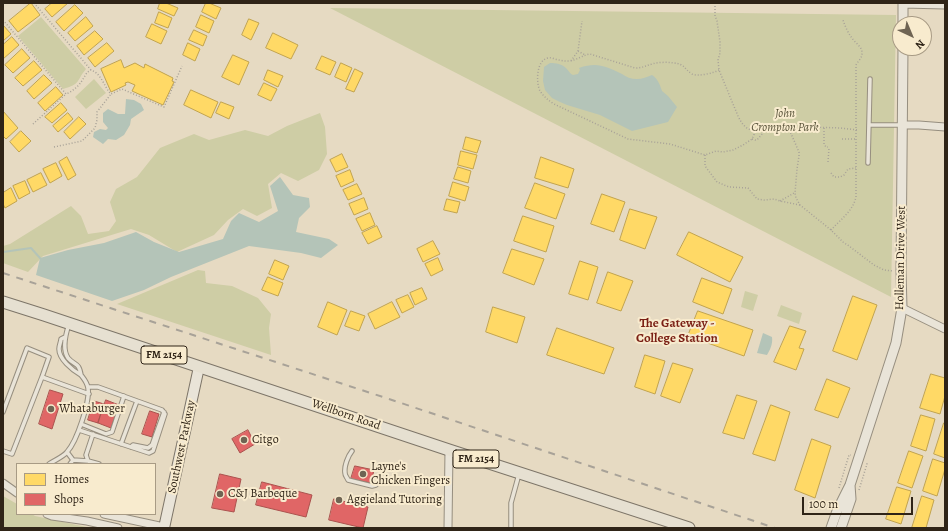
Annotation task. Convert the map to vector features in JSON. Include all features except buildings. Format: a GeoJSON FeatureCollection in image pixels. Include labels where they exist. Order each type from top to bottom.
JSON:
{"type":"FeatureCollection","features":[{"type":"Feature","properties":{"kind":"main road","name":"Wellborn Road"},"geometry":{"type":"LineString","coordinates":[[3,302],[519,473],[668,525],[689,528]]}},
{"type":"Feature","properties":{"kind":"main road","name":"Southwest Parkway"},"geometry":{"type":"LineString","coordinates":[[164,528],[199,367]]}},
{"type":"Feature","properties":{"kind":"street"},"geometry":{"type":"LineString","coordinates":[[897,3],[945,4]]}},
{"type":"Feature","properties":{"kind":"street"},"geometry":{"type":"LineString","coordinates":[[903,3],[903,16]]}},
{"type":"Feature","properties":{"kind":"street","name":"Holleman Drive West"},"geometry":{"type":"LineString","coordinates":[[831,528],[837,511],[850,485],[896,343],[902,308],[903,56]]}},
{"type":"Feature","properties":{"kind":"street"},"geometry":{"type":"LineString","coordinates":[[903,125],[945,127]]}},
{"type":"Feature","properties":{"kind":"street"},"geometry":{"type":"LineString","coordinates":[[902,308],[945,329]]}},
{"type":"Feature","properties":{"kind":"street"},"geometry":{"type":"LineString","coordinates":[[448,528],[449,450]]}},
{"type":"Feature","properties":{"kind":"street"},"geometry":{"type":"LineString","coordinates":[[3,483],[16,492]]}},
{"type":"Feature","properties":{"kind":"street","name":"Holleman Drive West"},"geometry":{"type":"LineString","coordinates":[[842,528],[851,499],[850,485]]}},
{"type":"Feature","properties":{"kind":"street"},"geometry":{"type":"LineString","coordinates":[[50,515],[118,528]]}},
{"type":"Feature","properties":{"kind":"street"},"geometry":{"type":"LineString","coordinates":[[108,515],[164,528]]}},
{"type":"Feature","properties":{"kind":"lane"},"geometry":{"type":"LineString","coordinates":[[868,163],[870,78]]}},
{"type":"Feature","properties":{"kind":"lane"},"geometry":{"type":"LineString","coordinates":[[869,125],[903,125]]}},
{"type":"Feature","properties":{"kind":"lane"},"geometry":{"type":"LineString","coordinates":[[50,463],[67,452],[75,438],[81,424],[89,394],[86,382],[81,375],[80,368],[68,357],[65,349],[65,337],[69,324]]}},
{"type":"Feature","properties":{"kind":"lane"},"geometry":{"type":"LineString","coordinates":[[65,337],[61,339],[59,350],[62,358],[74,372],[81,375]]}},
{"type":"Feature","properties":{"kind":"lane"},"geometry":{"type":"LineString","coordinates":[[3,412],[27,348],[48,357],[42,377],[12,454],[3,450]]}},
{"type":"Feature","properties":{"kind":"lane"},"geometry":{"type":"LineString","coordinates":[[42,377],[89,394]]}},
{"type":"Feature","properties":{"kind":"lane"},"geometry":{"type":"LineString","coordinates":[[79,430],[149,453],[153,451],[165,414],[162,410],[124,396],[98,387],[88,387]]}},
{"type":"Feature","properties":{"kind":"lane"},"geometry":{"type":"LineString","coordinates":[[81,424],[106,434],[112,432],[124,396]]}},
{"type":"Feature","properties":{"kind":"lane"},"geometry":{"type":"LineString","coordinates":[[121,444],[137,401]]}},
{"type":"Feature","properties":{"kind":"lane"},"geometry":{"type":"LineString","coordinates":[[88,461],[86,455],[93,434]]}},
{"type":"Feature","properties":{"kind":"lane"},"geometry":{"type":"LineString","coordinates":[[352,451],[348,458],[345,473],[348,480],[372,486],[376,485]]}},
{"type":"Feature","properties":{"kind":"lane"},"geometry":{"type":"LineString","coordinates":[[67,452],[73,460],[95,463]]}},
{"type":"Feature","properties":{"kind":"lane"},"geometry":{"type":"LineString","coordinates":[[511,528],[511,503],[519,473]]}},
{"type":"Feature","properties":{"kind":"path"},"geometry":{"type":"LineString","coordinates":[[34,3],[91,70],[95,72],[104,82],[111,94]]}},
{"type":"Feature","properties":{"kind":"path"},"geometry":{"type":"LineString","coordinates":[[715,3],[715,16],[720,42],[720,53],[718,60],[719,70],[741,123],[745,128],[754,130],[777,125],[857,130]]}},
{"type":"Feature","properties":{"kind":"path"},"geometry":{"type":"LineString","coordinates":[[3,20],[66,94]]}},
{"type":"Feature","properties":{"kind":"path"},"geometry":{"type":"LineString","coordinates":[[831,230],[851,209],[856,197],[856,65],[861,58],[862,49],[854,42],[843,20]]}},
{"type":"Feature","properties":{"kind":"path"},"geometry":{"type":"LineString","coordinates":[[571,61],[578,51],[582,21]]}},
{"type":"Feature","properties":{"kind":"path"},"geometry":{"type":"LineString","coordinates":[[578,51],[586,55]]}},
{"type":"Feature","properties":{"kind":"path"},"geometry":{"type":"LineString","coordinates":[[719,70],[715,73],[697,75],[679,64],[669,63],[657,63],[640,68],[634,68],[594,55],[586,55],[571,61],[561,61],[552,58],[543,60],[540,65],[537,80],[540,90],[546,99],[628,139],[670,144],[705,155],[716,151],[723,152],[733,150],[743,145],[752,139],[754,130]]}},
{"type":"Feature","properties":{"kind":"path"},"geometry":{"type":"LineString","coordinates":[[54,146],[82,141],[95,128],[98,120],[96,112],[111,94],[122,89],[164,108],[182,66]]}},
{"type":"Feature","properties":{"kind":"path"},"geometry":{"type":"LineString","coordinates":[[33,124],[66,94],[78,86],[82,82],[85,74],[91,70]]}},
{"type":"Feature","properties":{"kind":"path"},"geometry":{"type":"LineString","coordinates":[[785,126],[789,129],[799,152],[795,192],[796,198],[800,205],[831,230],[843,242],[878,268],[892,271],[901,270]]}},
{"type":"Feature","properties":{"kind":"path"},"geometry":{"type":"LineString","coordinates":[[752,139],[757,140],[763,133],[763,128]]}},
{"type":"Feature","properties":{"kind":"path"},"geometry":{"type":"LineString","coordinates":[[824,128],[824,144],[826,147],[829,147],[828,162]]}},
{"type":"Feature","properties":{"kind":"path"},"geometry":{"type":"LineString","coordinates":[[842,139],[856,139]]}},
{"type":"Feature","properties":{"kind":"path"},"geometry":{"type":"LineString","coordinates":[[705,155],[705,166],[717,182],[729,187],[748,188],[757,199],[764,200],[774,198],[780,201],[800,205]]}},
{"type":"Feature","properties":{"kind":"path"},"geometry":{"type":"LineString","coordinates":[[831,172],[834,176],[840,177],[844,175],[848,169],[856,168]]}},
{"type":"Feature","properties":{"kind":"path"},"geometry":{"type":"LineString","coordinates":[[780,201],[795,192]]}},
{"type":"Feature","properties":{"kind":"path"},"geometry":{"type":"LineString","coordinates":[[836,494],[849,455],[859,454]]}},
{"type":"Feature","properties":{"kind":"green space","name":"John Crompton Park"},"geometry":{"type":"Polygon","coordinates":[[[330,8],[896,15],[892,16],[892,56],[895,56],[891,297],[330,8]]]}},
{"type":"Feature","properties":{"kind":"green space"},"geometry":{"type":"Polygon","coordinates":[[[41,17],[86,69],[76,84],[63,89],[18,36],[41,17]]]}},
{"type":"Feature","properties":{"kind":"green space"},"geometry":{"type":"Polygon","coordinates":[[[94,79],[106,93],[86,109],[75,97],[94,79]]]}},
{"type":"Feature","properties":{"kind":"green space"},"geometry":{"type":"Polygon","coordinates":[[[320,113],[325,127],[327,154],[319,170],[298,181],[281,173],[268,184],[272,208],[257,216],[243,209],[228,220],[214,235],[177,252],[149,235],[131,229],[43,256],[28,272],[3,263],[3,246],[10,244],[71,206],[81,216],[88,234],[109,231],[116,221],[110,202],[116,189],[137,177],[160,148],[194,134],[209,140],[245,130],[268,136],[287,126],[320,113]]]}},
{"type":"Feature","properties":{"kind":"green space"},"geometry":{"type":"Polygon","coordinates":[[[198,270],[205,271],[206,283],[232,286],[258,298],[271,314],[269,328],[271,355],[117,304],[198,270]]]}},
{"type":"Feature","properties":{"kind":"green space"},"geometry":{"type":"Polygon","coordinates":[[[745,291],[758,295],[753,311],[741,307],[745,291]]]}},
{"type":"Feature","properties":{"kind":"green space"},"geometry":{"type":"Polygon","coordinates":[[[781,305],[802,313],[799,324],[777,316],[781,305]]]}},
{"type":"Feature","properties":{"kind":"green space"},"geometry":{"type":"Polygon","coordinates":[[[3,496],[16,503],[16,515],[34,515],[91,528],[3,528],[3,496]]]}},
{"type":"Feature","properties":{"kind":"shaded area"},"geometry":{"type":"Polygon","coordinates":[[[550,63],[563,66],[573,75],[578,74],[580,70],[579,68],[596,65],[606,67],[633,79],[641,79],[652,75],[660,84],[662,91],[677,107],[668,122],[632,131],[600,115],[567,105],[552,98],[545,90],[543,81],[544,67],[550,63]]]}},
{"type":"Feature","properties":{"kind":"shaded area"},"geometry":{"type":"Polygon","coordinates":[[[126,99],[134,100],[141,104],[144,110],[131,119],[130,125],[124,135],[116,140],[108,139],[103,144],[93,137],[94,132],[100,129],[106,130],[108,128],[103,122],[103,113],[108,109],[118,114],[125,114],[126,99]]]}},
{"type":"Feature","properties":{"kind":"shaded area"},"geometry":{"type":"Polygon","coordinates":[[[280,177],[293,195],[309,198],[310,207],[299,218],[296,232],[329,239],[338,245],[321,258],[301,253],[249,246],[171,277],[144,290],[112,301],[36,275],[40,258],[68,250],[104,243],[136,232],[154,242],[179,252],[223,239],[231,221],[239,213],[259,222],[278,211],[270,186],[280,177]]]}},
{"type":"Feature","properties":{"kind":"shaded area"},"geometry":{"type":"Polygon","coordinates":[[[763,333],[772,337],[772,344],[767,355],[757,353],[763,333]]]}},
{"type":"Feature","properties":{"kind":"waterway"},"geometry":{"type":"LineString","coordinates":[[3,252],[31,248],[40,258]]}},
{"type":"Feature","properties":{"kind":"railway"},"geometry":{"type":"LineString","coordinates":[[3,273],[389,399],[775,528]]}},
{"type":"Feature","properties":{"kind":"place","name":"Whataburger"},"geometry":{"type":"Point","coordinates":[51,409]}},
{"type":"Feature","properties":{"kind":"place","name":"Citgo"},"geometry":{"type":"Point","coordinates":[244,440]}},
{"type":"Feature","properties":{"kind":"place","name":"Layne's Chicken Fingers"},"geometry":{"type":"Point","coordinates":[363,474]}},
{"type":"Feature","properties":{"kind":"place","name":"C&J Barbeque"},"geometry":{"type":"Point","coordinates":[220,494]}},
{"type":"Feature","properties":{"kind":"place","name":"Aggieland Tutoring"},"geometry":{"type":"Point","coordinates":[339,500]}},
{"type":"Feature","properties":{"kind":"district","name":"The Gateway - College Station"},"geometry":{"type":"Point","coordinates":[677,332]}}]}
